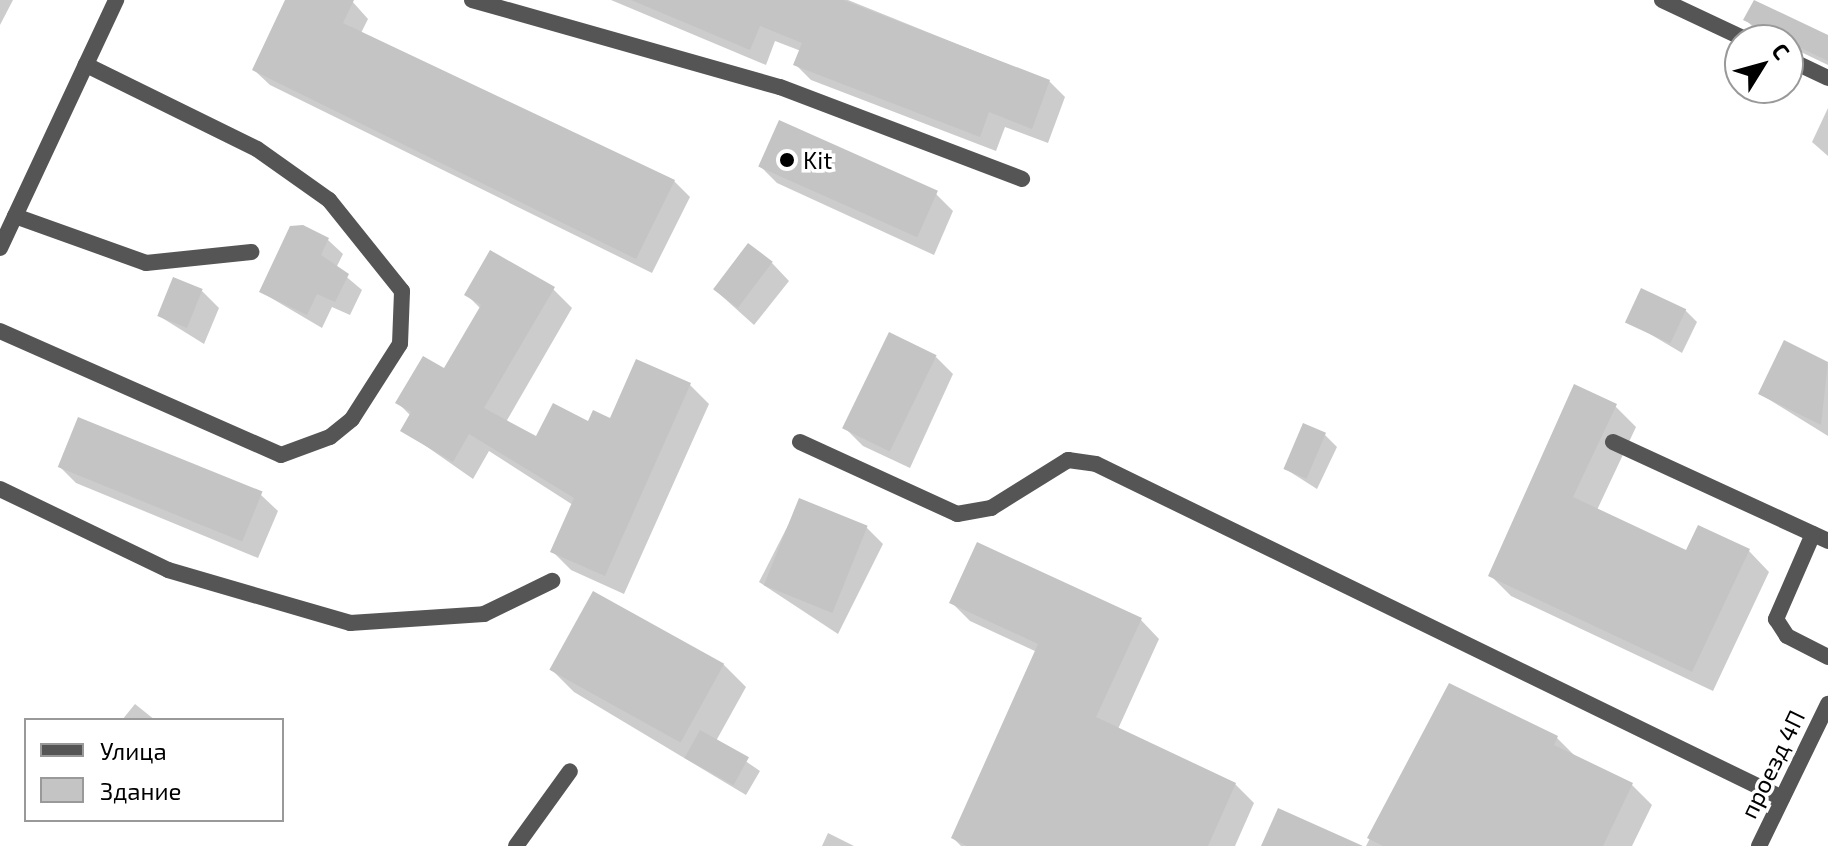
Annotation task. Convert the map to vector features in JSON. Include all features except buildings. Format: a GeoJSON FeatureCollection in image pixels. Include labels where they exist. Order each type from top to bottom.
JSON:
{"type":"FeatureCollection","features":[{"type":"Feature","properties":{"kind":"street"},"geometry":{"type":"LineString","coordinates":[[0,248],[116,0]]}},
{"type":"Feature","properties":{"kind":"street"},"geometry":{"type":"LineString","coordinates":[[472,0],[780,87],[1022,179]]}},
{"type":"Feature","properties":{"kind":"street"},"geometry":{"type":"LineString","coordinates":[[1662,0],[1724,29]]}},
{"type":"Feature","properties":{"kind":"street"},"geometry":{"type":"LineString","coordinates":[[0,331],[281,455],[330,437],[352,419],[400,344],[402,291],[329,200],[257,149],[86,65]]}},
{"type":"Feature","properties":{"kind":"street"},"geometry":{"type":"LineString","coordinates":[[1804,67],[1828,78]]}},
{"type":"Feature","properties":{"kind":"street"},"geometry":{"type":"LineString","coordinates":[[15,216],[146,263],[251,252]]}},
{"type":"Feature","properties":{"kind":"street"},"geometry":{"type":"LineString","coordinates":[[800,442],[957,514],[991,508],[1068,460],[1096,464],[1782,798]]}},
{"type":"Feature","properties":{"kind":"street"},"geometry":{"type":"LineString","coordinates":[[1613,442],[1820,538],[1776,619],[1787,636],[1828,657]]}},
{"type":"Feature","properties":{"kind":"street"},"geometry":{"type":"LineString","coordinates":[[0,489],[168,570],[350,623],[484,614],[552,581]]}},
{"type":"Feature","properties":{"kind":"street","name":"проезд 4П"},"geometry":{"type":"LineString","coordinates":[[1759,846],[1828,704]]}},
{"type":"Feature","properties":{"kind":"street"},"geometry":{"type":"LineString","coordinates":[[516,846],[570,771]]}},
{"type":"Feature","properties":{"kind":"place","name":"Kit"},"geometry":{"type":"Point","coordinates":[787,160]}}]}
